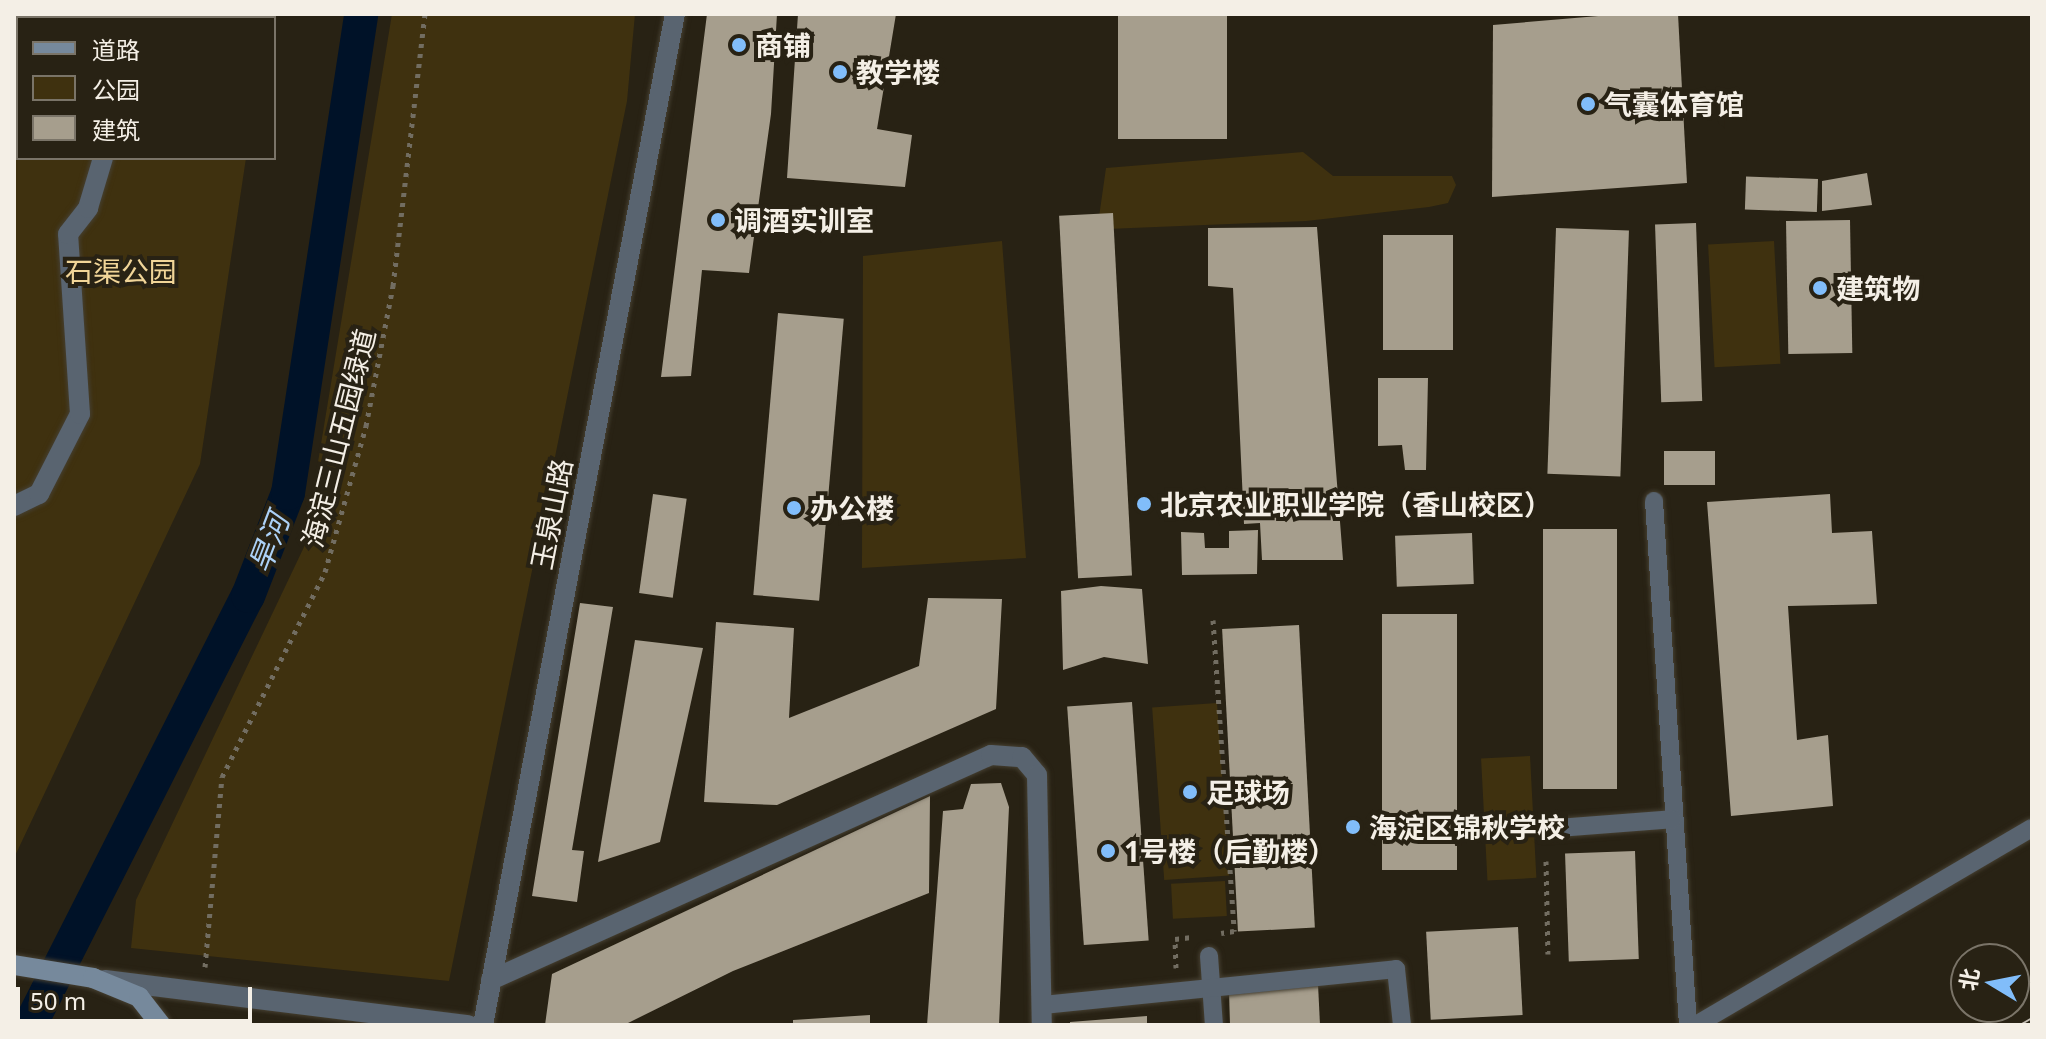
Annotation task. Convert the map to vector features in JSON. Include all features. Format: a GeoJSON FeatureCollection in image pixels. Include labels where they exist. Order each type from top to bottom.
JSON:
{"type":"FeatureCollection","features":[{"type":"Feature","properties":{"kind":"street","name":"玉泉山路"},"geometry":{"type":"LineString","coordinates":[[483,1025],[675,14]]}},
{"type":"Feature","properties":{"kind":"street"},"geometry":{"type":"LineString","coordinates":[[14,506],[39,494],[80,414],[68,234],[88,208],[102,160]]}},
{"type":"Feature","properties":{"kind":"street"},"geometry":{"type":"LineString","coordinates":[[491,980],[991,755],[1022,757],[1037,775],[1042,1015]]}},
{"type":"Feature","properties":{"kind":"street"},"geometry":{"type":"LineString","coordinates":[[14,965],[93,978],[468,1025]]}},
{"type":"Feature","properties":{"kind":"street"},"geometry":{"type":"LineString","coordinates":[[93,978],[139,997],[161,1025]]}},
{"type":"Feature","properties":{"kind":"lane"},"geometry":{"type":"LineString","coordinates":[[1654,501],[1688,1025]]}},
{"type":"Feature","properties":{"kind":"lane"},"geometry":{"type":"LineString","coordinates":[[1544,829],[1673,819]]}},
{"type":"Feature","properties":{"kind":"lane"},"geometry":{"type":"LineString","coordinates":[[1696,1025],[2032,828]]}},
{"type":"Feature","properties":{"kind":"lane"},"geometry":{"type":"LineString","coordinates":[[1209,956],[1214,1025]]}},
{"type":"Feature","properties":{"kind":"lane"},"geometry":{"type":"LineString","coordinates":[[1042,1015],[1396,969],[1402,1025]]}},
{"type":"Feature","properties":{"kind":"path","name":"海淀三山五园绿道"},"geometry":{"type":"LineString","coordinates":[[204,992],[222,777],[325,572],[366,426],[393,286],[425,14]]}},
{"type":"Feature","properties":{"kind":"path"},"geometry":{"type":"LineString","coordinates":[[1208,936],[1234,931],[1213,620]]}},
{"type":"Feature","properties":{"kind":"path"},"geometry":{"type":"LineString","coordinates":[[1546,861],[1548,954]]}},
{"type":"Feature","properties":{"kind":"green space","name":"石渠公园"},"geometry":{"type":"Polygon","coordinates":[[[14,14],[268,14],[16,16],[16,160],[246,160],[200,464],[14,858],[14,14]]]}},
{"type":"Feature","properties":{"kind":"green space"},"geometry":{"type":"Polygon","coordinates":[[[392,14],[635,14],[627,101],[449,981],[131,948],[136,900],[304,547],[392,14]]]}},
{"type":"Feature","properties":{"kind":"green space"},"geometry":{"type":"Polygon","coordinates":[[[1303,152],[1333,176],[1452,176],[1456,185],[1448,203],[1306,221],[1107,229],[1099,217],[1106,168],[1303,152]]]}},
{"type":"Feature","properties":{"kind":"green space"},"geometry":{"type":"Polygon","coordinates":[[[1002,241],[1026,558],[862,568],[863,256],[1002,241]]]}},
{"type":"Feature","properties":{"kind":"green space"},"geometry":{"type":"Polygon","coordinates":[[[1774,241],[1780,364],[1715,367],[1708,244],[1774,241]]]}},
{"type":"Feature","properties":{"kind":"green space","name":"足球场"},"geometry":{"type":"Polygon","coordinates":[[[1217,703],[1229,876],[1164,880],[1152,708],[1217,703]]]}},
{"type":"Feature","properties":{"kind":"green space"},"geometry":{"type":"Polygon","coordinates":[[[1530,756],[1536,878],[1487,880],[1481,759],[1530,756]]]}},
{"type":"Feature","properties":{"kind":"green space"},"geometry":{"type":"Polygon","coordinates":[[[1225,881],[1227,916],[1173,919],[1171,884],[1225,881]]]}},
{"type":"Feature","properties":{"kind":"building"},"geometry":{"type":"Polygon","coordinates":[[[707,14],[777,14],[771,114],[749,273],[702,270],[691,376],[661,377],[707,14]]]}},
{"type":"Feature","properties":{"kind":"building","name":"教学楼"},"geometry":{"type":"Polygon","coordinates":[[[798,14],[896,14],[877,129],[912,135],[905,187],[787,178],[798,14]]]}},
{"type":"Feature","properties":{"kind":"building"},"geometry":{"type":"Polygon","coordinates":[[[1118,14],[1227,14],[1227,139],[1118,139],[1118,14]]]}},
{"type":"Feature","properties":{"kind":"building","name":"气囊体育馆"},"geometry":{"type":"Polygon","coordinates":[[[1622,14],[1678,14],[1687,183],[1492,197],[1493,25],[1622,14]]]}},
{"type":"Feature","properties":{"kind":"building"},"geometry":{"type":"Polygon","coordinates":[[[1867,173],[1872,205],[1822,211],[1822,181],[1867,173]]]}},
{"type":"Feature","properties":{"kind":"building"},"geometry":{"type":"Polygon","coordinates":[[[1746,176],[1818,179],[1817,212],[1745,209],[1746,176]]]}},
{"type":"Feature","properties":{"kind":"building"},"geometry":{"type":"Polygon","coordinates":[[[1113,213],[1132,576],[1078,578],[1059,216],[1113,213]]]}},
{"type":"Feature","properties":{"kind":"building","name":"建筑物"},"geometry":{"type":"Polygon","coordinates":[[[1850,220],[1852,353],[1788,354],[1786,221],[1850,220]]]}},
{"type":"Feature","properties":{"kind":"building"},"geometry":{"type":"Polygon","coordinates":[[[1696,223],[1702,401],[1661,402],[1655,224],[1696,223]]]}},
{"type":"Feature","properties":{"kind":"building"},"geometry":{"type":"Polygon","coordinates":[[[1317,227],[1343,560],[1262,560],[1260,523],[1244,524],[1233,288],[1208,286],[1208,228],[1317,227]]]}},
{"type":"Feature","properties":{"kind":"building"},"geometry":{"type":"Polygon","coordinates":[[[1556,228],[1629,231],[1620,476],[1547,474],[1556,228]]]}},
{"type":"Feature","properties":{"kind":"building"},"geometry":{"type":"Polygon","coordinates":[[[1383,235],[1453,235],[1453,350],[1383,350],[1383,235]]]}},
{"type":"Feature","properties":{"kind":"building","name":"办公楼"},"geometry":{"type":"Polygon","coordinates":[[[778,313],[844,319],[819,601],[753,595],[778,313]]]}},
{"type":"Feature","properties":{"kind":"building"},"geometry":{"type":"Polygon","coordinates":[[[1378,378],[1428,378],[1426,470],[1405,470],[1402,445],[1378,446],[1378,378]]]}},
{"type":"Feature","properties":{"kind":"building"},"geometry":{"type":"Polygon","coordinates":[[[1664,451],[1715,451],[1715,485],[1664,485],[1664,451]]]}},
{"type":"Feature","properties":{"kind":"building"},"geometry":{"type":"Polygon","coordinates":[[[653,494],[687,499],[673,598],[639,593],[653,494]]]}},
{"type":"Feature","properties":{"kind":"building"},"geometry":{"type":"Polygon","coordinates":[[[1830,494],[1832,533],[1872,531],[1877,604],[1788,606],[1797,740],[1828,735],[1833,806],[1731,816],[1707,502],[1830,494]]]}},
{"type":"Feature","properties":{"kind":"building"},"geometry":{"type":"Polygon","coordinates":[[[1543,529],[1617,529],[1617,789],[1543,789],[1543,529]]]}},
{"type":"Feature","properties":{"kind":"building"},"geometry":{"type":"Polygon","coordinates":[[[1258,530],[1257,574],[1182,575],[1181,532],[1204,533],[1205,548],[1229,548],[1229,531],[1258,530]]]}},
{"type":"Feature","properties":{"kind":"building"},"geometry":{"type":"Polygon","coordinates":[[[1472,533],[1474,584],[1397,587],[1395,536],[1472,533]]]}},
{"type":"Feature","properties":{"kind":"building"},"geometry":{"type":"Polygon","coordinates":[[[1101,586],[1142,589],[1148,664],[1104,657],[1063,670],[1061,591],[1101,586]]]}},
{"type":"Feature","properties":{"kind":"building"},"geometry":{"type":"Polygon","coordinates":[[[928,598],[1002,599],[996,709],[777,805],[704,802],[716,622],[794,628],[789,718],[919,666],[928,598]]]}},
{"type":"Feature","properties":{"kind":"building"},"geometry":{"type":"Polygon","coordinates":[[[580,603],[613,607],[572,850],[584,851],[577,902],[532,896],[580,603]]]}},
{"type":"Feature","properties":{"kind":"building"},"geometry":{"type":"Polygon","coordinates":[[[1382,614],[1457,614],[1457,870],[1382,870],[1382,614]]]}},
{"type":"Feature","properties":{"kind":"building"},"geometry":{"type":"Polygon","coordinates":[[[1299,625],[1315,928],[1238,932],[1222,629],[1299,625]]]}},
{"type":"Feature","properties":{"kind":"building"},"geometry":{"type":"Polygon","coordinates":[[[635,640],[703,648],[660,842],[598,862],[635,640]]]}},
{"type":"Feature","properties":{"kind":"building","name":"1号楼（后勤楼）"},"geometry":{"type":"Polygon","coordinates":[[[1132,702],[1149,940],[1084,945],[1067,707],[1132,702]]]}},
{"type":"Feature","properties":{"kind":"building"},"geometry":{"type":"Polygon","coordinates":[[[1001,783],[1009,807],[999,1025],[927,1025],[943,811],[963,809],[971,784],[1001,783]]]}},
{"type":"Feature","properties":{"kind":"building"},"geometry":{"type":"Polygon","coordinates":[[[930,796],[929,893],[733,971],[624,1025],[545,1025],[552,974],[930,796]]]}},
{"type":"Feature","properties":{"kind":"building"},"geometry":{"type":"Polygon","coordinates":[[[1635,851],[1639,959],[1569,961],[1565,853],[1635,851]]]}},
{"type":"Feature","properties":{"kind":"building"},"geometry":{"type":"Polygon","coordinates":[[[1518,927],[1523,1015],[1431,1020],[1426,932],[1518,927]]]}},
{"type":"Feature","properties":{"kind":"building"},"geometry":{"type":"Polygon","coordinates":[[[1318,984],[1320,1025],[1230,1025],[1229,991],[1318,984]]]}},
{"type":"Feature","properties":{"kind":"building"},"geometry":{"type":"Polygon","coordinates":[[[870,1015],[870,1025],[793,1025],[793,1020],[870,1015]]]}},
{"type":"Feature","properties":{"kind":"building"},"geometry":{"type":"Polygon","coordinates":[[[1147,1016],[1147,1025],[1070,1025],[1070,1022],[1147,1016]]]}},
{"type":"Feature","properties":{"kind":"waterway","name":"旱河"},"geometry":{"type":"LineString","coordinates":[[30,1025],[248,596],[288,493],[361,14]]}},
{"type":"Feature","properties":{"kind":"tram line"},"geometry":{"type":"LineString","coordinates":[[2020,1025],[2032,1018]]}},
{"type":"Feature","properties":{"kind":"place","name":"商铺"},"geometry":{"type":"Point","coordinates":[739,45]}},
{"type":"Feature","properties":{"kind":"place","name":"教学楼"},"geometry":{"type":"Point","coordinates":[840,72]}},
{"type":"Feature","properties":{"kind":"place","name":"气囊体育馆"},"geometry":{"type":"Point","coordinates":[1588,104]}},
{"type":"Feature","properties":{"kind":"place","name":"调酒实训室"},"geometry":{"type":"Point","coordinates":[718,220]}},
{"type":"Feature","properties":{"kind":"place","name":"建筑物"},"geometry":{"type":"Point","coordinates":[1820,288]}},
{"type":"Feature","properties":{"kind":"place","name":"北京农业职业学院（香山校区）"},"geometry":{"type":"Point","coordinates":[1144,504]}},
{"type":"Feature","properties":{"kind":"place","name":"办公楼"},"geometry":{"type":"Point","coordinates":[794,508]}},
{"type":"Feature","properties":{"kind":"place","name":"足球场"},"geometry":{"type":"Point","coordinates":[1190,792]}},
{"type":"Feature","properties":{"kind":"place","name":"海淀区锦秋学校"},"geometry":{"type":"Point","coordinates":[1353,827]}},
{"type":"Feature","properties":{"kind":"place","name":"1号楼（后勤楼）"},"geometry":{"type":"Point","coordinates":[1108,851]}}]}
